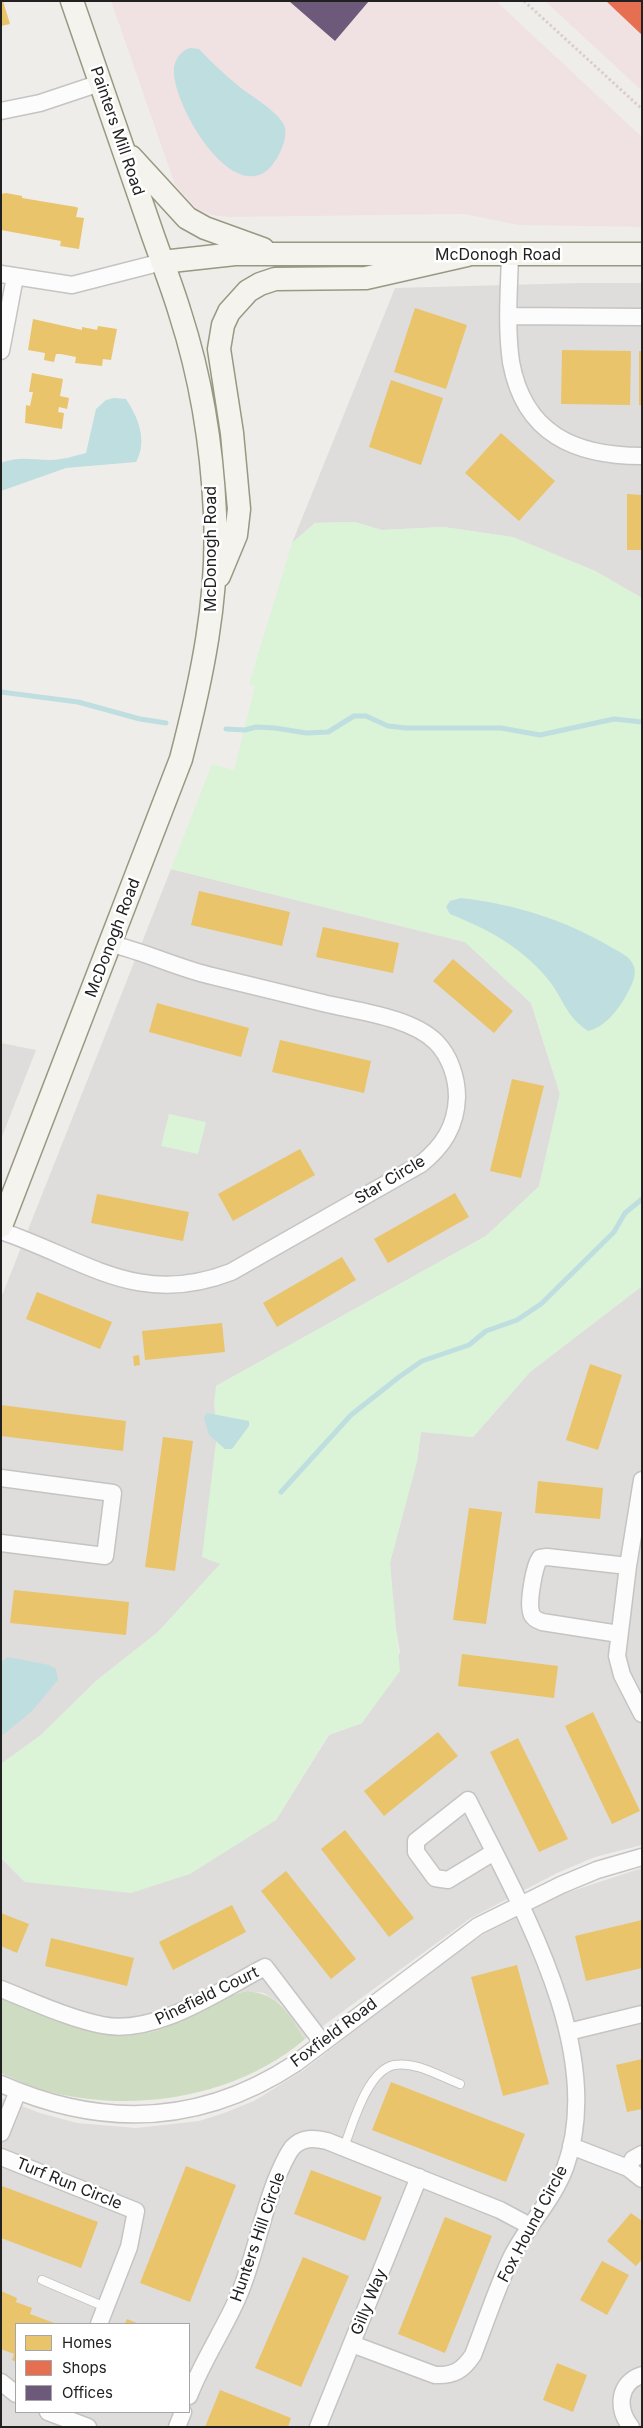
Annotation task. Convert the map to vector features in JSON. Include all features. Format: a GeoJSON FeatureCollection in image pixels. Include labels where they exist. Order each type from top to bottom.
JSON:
{"type":"FeatureCollection","features":[{"type":"Feature","properties":{"kind":"main road","name":"Painters Mill Road"},"geometry":{"type":"LineString","coordinates":[[72,1],[162,262]]}},
{"type":"Feature","properties":{"kind":"main road"},"geometry":{"type":"LineString","coordinates":[[123,148],[187,218],[205,228],[280,255]]}},
{"type":"Feature","properties":{"kind":"main road","name":"McDonogh Road"},"geometry":{"type":"LineString","coordinates":[[1,1226],[181,758],[199,690],[211,617],[215,515],[206,419],[181,314],[162,262],[235,254],[642,254]]}},
{"type":"Feature","properties":{"kind":"main road"},"geometry":{"type":"LineString","coordinates":[[213,591],[236,535],[239,509],[232,433],[218,349],[223,325],[229,312],[248,291],[260,284],[275,279],[366,278],[467,255]]}},
{"type":"Feature","properties":{"kind":"street"},"geometry":{"type":"LineString","coordinates":[[1,111],[40,103],[100,83]]}},
{"type":"Feature","properties":{"kind":"street"},"geometry":{"type":"LineString","coordinates":[[510,255],[509,316],[511,361],[519,391],[532,413],[550,433],[575,447],[600,454],[642,456]]}},
{"type":"Feature","properties":{"kind":"street"},"geometry":{"type":"LineString","coordinates":[[1,351],[8,275],[72,285],[162,262]]}},
{"type":"Feature","properties":{"kind":"street"},"geometry":{"type":"LineString","coordinates":[[509,316],[642,316]]}},
{"type":"Feature","properties":{"kind":"street","name":"Star Circle"},"geometry":{"type":"LineString","coordinates":[[1,1231],[121,1279],[166,1286],[188,1285],[231,1272],[421,1164],[438,1150],[454,1121],[457,1090],[454,1072],[446,1055],[436,1042],[420,1030],[384,1017],[192,971],[111,944]]}},
{"type":"Feature","properties":{"kind":"street"},"geometry":{"type":"LineString","coordinates":[[1,1478],[113,1493],[105,1556],[1,1543]]}},
{"type":"Feature","properties":{"kind":"street"},"geometry":{"type":"LineString","coordinates":[[642,1480],[628,1566],[618,1656],[622,1675],[642,1714]]}},
{"type":"Feature","properties":{"kind":"street"},"geometry":{"type":"LineString","coordinates":[[619,1634],[542,1622],[534,1618],[530,1611],[536,1564],[540,1558],[548,1557],[628,1566]]}},
{"type":"Feature","properties":{"kind":"street","name":"Fox Hound Circle"},"geometry":{"type":"LineString","coordinates":[[352,2344],[434,2375],[445,2376],[464,2368],[473,2355],[512,2256],[556,2188],[565,2167],[571,2146],[576,2100],[574,2068],[568,2032],[541,1950],[520,1904],[494,1852],[468,1800],[416,1841],[416,1852],[435,1878],[448,1880],[494,1852]]}},
{"type":"Feature","properties":{"kind":"street","name":"Foxfield Road"},"geometry":{"type":"LineString","coordinates":[[1,2084],[48,2102],[106,2114],[134,2115],[194,2107],[247,2090],[273,2078],[323,2043],[478,1926],[520,1904],[597,1870],[642,1857]]}},
{"type":"Feature","properties":{"kind":"street","name":"Pinefield Court"},"geometry":{"type":"LineString","coordinates":[[1,1989],[80,2019],[104,2026],[125,2027],[147,2025],[166,2019],[265,1967],[323,2043]]}},
{"type":"Feature","properties":{"kind":"street"},"geometry":{"type":"LineString","coordinates":[[568,2032],[642,2014]]}},
{"type":"Feature","properties":{"kind":"street"},"geometry":{"type":"LineString","coordinates":[[1,2133],[18,2091]]}},
{"type":"Feature","properties":{"kind":"street","name":"Hunters Hill Circle"},"geometry":{"type":"LineString","coordinates":[[190,2394],[205,2359],[228,2321],[246,2277],[267,2201],[287,2156],[299,2142],[307,2139],[327,2141],[344,2147],[500,2210],[530,2226]]}},
{"type":"Feature","properties":{"kind":"street"},"geometry":{"type":"LineString","coordinates":[[571,2146],[628,2168],[642,2179]]}},
{"type":"Feature","properties":{"kind":"street"},"geometry":{"type":"LineString","coordinates":[[628,2168],[633,2159],[642,2154]]}},
{"type":"Feature","properties":{"kind":"street","name":"Turf Run Circle"},"geometry":{"type":"LineString","coordinates":[[1,2157],[136,2211],[130,2247],[98,2323]]}},
{"type":"Feature","properties":{"kind":"street","name":"Gilly Way"},"geometry":{"type":"LineString","coordinates":[[318,2427],[419,2177]]}},
{"type":"Feature","properties":{"kind":"street"},"geometry":{"type":"LineString","coordinates":[[631,2427],[621,2410],[621,2399],[630,2382],[642,2375]]}},
{"type":"Feature","properties":{"kind":"street"},"geometry":{"type":"LineString","coordinates":[[1,2382],[15,2393]]}},
{"type":"Feature","properties":{"kind":"street"},"geometry":{"type":"LineString","coordinates":[[177,2427],[183,2413]]}},
{"type":"Feature","properties":{"kind":"street"},"geometry":{"type":"LineString","coordinates":[[58,2414],[88,2427]]}},
{"type":"Feature","properties":{"kind":"lane"},"geometry":{"type":"LineString","coordinates":[[344,2147],[364,2096],[381,2072],[394,2065],[407,2065],[420,2068],[460,2084]]}},
{"type":"Feature","properties":{"kind":"lane"},"geometry":{"type":"LineString","coordinates":[[42,2280],[105,2307]]}},
{"type":"Feature","properties":{"kind":"path"},"geometry":{"type":"LineString","coordinates":[[524,1],[642,109]]}},
{"type":"Feature","properties":{"kind":"shaded area"},"geometry":{"type":"Polygon","coordinates":[[[111,1],[496,1],[642,137],[642,227],[518,225],[464,214],[228,217],[212,215],[197,209],[175,185],[111,1]]]}},
{"type":"Feature","properties":{"kind":"shaded area"},"geometry":{"type":"Polygon","coordinates":[[[545,1],[642,1],[642,91],[545,1]]]}},
{"type":"Feature","properties":{"kind":"shaded area"},"geometry":{"type":"Polygon","coordinates":[[[642,283],[642,598],[595,571],[512,537],[443,527],[382,530],[354,522],[315,523],[292,543],[395,288],[642,283]]]}},
{"type":"Feature","properties":{"kind":"shaded area"},"geometry":{"type":"Polygon","coordinates":[[[171,869],[465,942],[531,1003],[560,1094],[539,1187],[486,1236],[216,1386],[221,1564],[158,1632],[96,1681],[41,1735],[1,1764],[1,1298],[171,869]]]}},
{"type":"Feature","properties":{"kind":"shaded area"},"geometry":{"type":"Polygon","coordinates":[[[1,1043],[36,1050],[1,1139],[1,1043]]]}},
{"type":"Feature","properties":{"kind":"shaded area"},"geometry":{"type":"Polygon","coordinates":[[[642,1286],[642,1845],[595,1857],[557,1873],[471,1918],[305,2039],[281,2004],[264,1993],[248,1991],[233,1994],[168,2026],[146,2033],[123,2036],[98,2033],[74,2027],[1,1998],[1,1858],[25,1882],[276,1820],[329,1735],[362,1723],[400,1652],[392,1608],[390,1562],[417,1461],[421,1431],[473,1437],[530,1372],[642,1286]]]}},
{"type":"Feature","properties":{"kind":"shaded area"},"geometry":{"type":"Polygon","coordinates":[[[642,1868],[642,2427],[1,2427],[1,2098],[40,2113],[77,2123],[136,2128],[199,2121],[224,2113],[254,2101],[304,2070],[443,1962],[484,1934],[563,1894],[642,1868]]]}},
{"type":"Feature","properties":{"kind":"green space"},"geometry":{"type":"Polygon","coordinates":[[[354,522],[382,530],[443,527],[513,537],[595,571],[642,598],[642,1286],[530,1372],[473,1437],[421,1432],[417,1461],[390,1563],[400,1671],[362,1723],[328,1735],[276,1820],[190,1874],[131,1893],[25,1882],[1,1858],[1,1764],[41,1735],[96,1681],[158,1632],[220,1564],[202,1557],[217,1433],[214,1403],[216,1386],[486,1236],[539,1186],[560,1093],[531,1003],[465,942],[171,869],[212,764],[234,770],[255,686],[249,684],[292,543],[315,523],[354,522]]]}},
{"type":"Feature","properties":{"kind":"green space"},"geometry":{"type":"Polygon","coordinates":[[[169,1114],[206,1122],[198,1154],[161,1146],[169,1114]]]}},
{"type":"Feature","properties":{"kind":"green space"},"geometry":{"type":"Polygon","coordinates":[[[248,1991],[259,1993],[276,2001],[288,2013],[305,2039],[279,2059],[218,2087],[185,2095],[151,2100],[117,2101],[83,2098],[51,2092],[1,2073],[1,1998],[85,2030],[106,2034],[128,2035],[150,2032],[171,2025],[218,2001],[248,1991]]]}},
{"type":"Feature","properties":{"kind":"water"},"geometry":{"type":"Polygon","coordinates":[[[190,48],[199,49],[230,79],[271,110],[281,120],[285,130],[284,144],[273,164],[265,172],[250,176],[234,171],[218,159],[203,141],[181,101],[175,82],[174,67],[176,61],[179,55],[190,48]]]}},
{"type":"Feature","properties":{"kind":"water"},"geometry":{"type":"Polygon","coordinates":[[[114,398],[126,399],[138,421],[141,446],[136,462],[66,468],[1,491],[1,463],[20,459],[50,460],[68,458],[86,453],[96,409],[106,400],[114,398]]]}},
{"type":"Feature","properties":{"kind":"water"},"geometry":{"type":"Polygon","coordinates":[[[461,898],[500,904],[537,914],[592,936],[621,952],[632,963],[635,975],[626,996],[615,1013],[600,1026],[588,1031],[569,1012],[552,984],[525,956],[490,932],[450,914],[446,907],[450,901],[461,898]]]}},
{"type":"Feature","properties":{"kind":"water"},"geometry":{"type":"Polygon","coordinates":[[[207,1413],[249,1421],[249,1426],[232,1449],[225,1449],[209,1435],[204,1418],[207,1413]]]}},
{"type":"Feature","properties":{"kind":"water"},"geometry":{"type":"Polygon","coordinates":[[[8,1657],[49,1665],[56,1669],[58,1680],[32,1711],[1,1735],[1,1662],[8,1657]]]}},
{"type":"Feature","properties":{"kind":"building: Homes"},"geometry":{"type":"Polygon","coordinates":[[[1,1],[3,1],[10,24],[1,26],[1,1]]]}},
{"type":"Feature","properties":{"kind":"building: Homes"},"geometry":{"type":"Polygon","coordinates":[[[1,194],[22,196],[22,198],[78,208],[76,217],[84,218],[79,249],[60,246],[61,241],[1,230],[1,194]]]}},
{"type":"Feature","properties":{"kind":"building: Homes"},"geometry":{"type":"Polygon","coordinates":[[[415,308],[467,325],[446,389],[394,372],[415,308]]]}},
{"type":"Feature","properties":{"kind":"building: Homes"},"geometry":{"type":"Polygon","coordinates":[[[33,319],[82,330],[82,327],[97,330],[98,326],[117,329],[111,360],[103,359],[102,366],[75,363],[76,357],[56,354],[54,362],[44,360],[45,353],[28,350],[33,319]]]}},
{"type":"Feature","properties":{"kind":"building: Homes"},"geometry":{"type":"Polygon","coordinates":[[[562,350],[631,351],[630,405],[561,404],[562,350]]]}},
{"type":"Feature","properties":{"kind":"building: Homes"},"geometry":{"type":"Polygon","coordinates":[[[639,351],[642,351],[642,405],[639,405],[639,351]]]}},
{"type":"Feature","properties":{"kind":"building: Homes"},"geometry":{"type":"Polygon","coordinates":[[[32,373],[63,379],[60,396],[69,398],[67,409],[59,407],[58,412],[64,413],[62,429],[25,423],[26,405],[30,406],[33,392],[29,392],[32,373]]]}},
{"type":"Feature","properties":{"kind":"building: Homes"},"geometry":{"type":"Polygon","coordinates":[[[391,380],[443,398],[421,465],[369,447],[391,380]]]}},
{"type":"Feature","properties":{"kind":"building: Homes"},"geometry":{"type":"Polygon","coordinates":[[[501,433],[555,481],[519,521],[465,473],[501,433]]]}},
{"type":"Feature","properties":{"kind":"building: Homes"},"geometry":{"type":"Polygon","coordinates":[[[627,494],[642,495],[642,550],[627,550],[627,494]]]}},
{"type":"Feature","properties":{"kind":"building: Homes"},"geometry":{"type":"Polygon","coordinates":[[[199,891],[290,912],[282,946],[191,925],[199,891]]]}},
{"type":"Feature","properties":{"kind":"building: Homes"},"geometry":{"type":"Polygon","coordinates":[[[323,927],[399,943],[393,973],[316,957],[323,927]]]}},
{"type":"Feature","properties":{"kind":"building: Homes"},"geometry":{"type":"Polygon","coordinates":[[[453,959],[513,1011],[494,1033],[433,981],[453,959]]]}},
{"type":"Feature","properties":{"kind":"building: Homes"},"geometry":{"type":"Polygon","coordinates":[[[157,1003],[249,1028],[241,1057],[149,1032],[157,1003]]]}},
{"type":"Feature","properties":{"kind":"building: Homes"},"geometry":{"type":"Polygon","coordinates":[[[280,1040],[371,1061],[364,1093],[272,1072],[280,1040]]]}},
{"type":"Feature","properties":{"kind":"building: Homes"},"geometry":{"type":"Polygon","coordinates":[[[512,1079],[544,1086],[521,1178],[490,1171],[512,1079]]]}},
{"type":"Feature","properties":{"kind":"building: Homes"},"geometry":{"type":"Polygon","coordinates":[[[300,1149],[315,1175],[233,1221],[218,1194],[300,1149]]]}},
{"type":"Feature","properties":{"kind":"building: Homes"},"geometry":{"type":"Polygon","coordinates":[[[455,1193],[469,1217],[388,1263],[374,1239],[455,1193]]]}},
{"type":"Feature","properties":{"kind":"building: Homes"},"geometry":{"type":"Polygon","coordinates":[[[97,1194],[189,1212],[183,1241],[91,1223],[97,1194]]]}},
{"type":"Feature","properties":{"kind":"building: Homes"},"geometry":{"type":"Polygon","coordinates":[[[342,1257],[356,1280],[277,1327],[263,1303],[342,1257]]]}},
{"type":"Feature","properties":{"kind":"building: Homes"},"geometry":{"type":"Polygon","coordinates":[[[37,1292],[112,1322],[100,1349],[26,1319],[37,1292]]]}},
{"type":"Feature","properties":{"kind":"building: Homes"},"geometry":{"type":"Polygon","coordinates":[[[222,1323],[225,1352],[145,1360],[142,1331],[222,1323]]]}},
{"type":"Feature","properties":{"kind":"building: Homes"},"geometry":{"type":"Polygon","coordinates":[[[139,1355],[140,1365],[134,1366],[133,1356],[139,1355]]]}},
{"type":"Feature","properties":{"kind":"building: Homes"},"geometry":{"type":"Polygon","coordinates":[[[590,1364],[622,1375],[598,1450],[566,1440],[590,1364]]]}},
{"type":"Feature","properties":{"kind":"building: Homes"},"geometry":{"type":"Polygon","coordinates":[[[1,1405],[126,1421],[123,1451],[1,1436],[1,1405]]]}},
{"type":"Feature","properties":{"kind":"building: Homes"},"geometry":{"type":"Polygon","coordinates":[[[163,1437],[193,1441],[175,1571],[145,1567],[163,1437]]]}},
{"type":"Feature","properties":{"kind":"building: Homes"},"geometry":{"type":"Polygon","coordinates":[[[538,1481],[603,1488],[600,1519],[535,1513],[538,1481]]]}},
{"type":"Feature","properties":{"kind":"building: Homes"},"geometry":{"type":"Polygon","coordinates":[[[469,1508],[502,1512],[486,1624],[453,1620],[469,1508]]]}},
{"type":"Feature","properties":{"kind":"building: Homes"},"geometry":{"type":"Polygon","coordinates":[[[14,1590],[129,1602],[126,1635],[10,1623],[14,1590]]]}},
{"type":"Feature","properties":{"kind":"building: Homes"},"geometry":{"type":"Polygon","coordinates":[[[462,1654],[558,1666],[554,1698],[458,1686],[462,1654]]]}},
{"type":"Feature","properties":{"kind":"building: Homes"},"geometry":{"type":"Polygon","coordinates":[[[593,1712],[640,1811],[612,1824],[565,1726],[593,1712]]]}},
{"type":"Feature","properties":{"kind":"building: Homes"},"geometry":{"type":"Polygon","coordinates":[[[438,1732],[458,1756],[384,1816],[364,1791],[438,1732]]]}},
{"type":"Feature","properties":{"kind":"building: Homes"},"geometry":{"type":"Polygon","coordinates":[[[518,1738],[568,1839],[539,1852],[490,1752],[518,1738]]]}},
{"type":"Feature","properties":{"kind":"building: Homes"},"geometry":{"type":"Polygon","coordinates":[[[345,1830],[414,1918],[389,1937],[321,1849],[345,1830]]]}},
{"type":"Feature","properties":{"kind":"building: Homes"},"geometry":{"type":"Polygon","coordinates":[[[286,1871],[356,1959],[331,1979],[261,1891],[286,1871]]]}},
{"type":"Feature","properties":{"kind":"building: Homes"},"geometry":{"type":"Polygon","coordinates":[[[232,1905],[246,1932],[173,1970],[159,1942],[232,1905]]]}},
{"type":"Feature","properties":{"kind":"building: Homes"},"geometry":{"type":"Polygon","coordinates":[[[1,1913],[29,1924],[17,1953],[1,1946],[1,1913]]]}},
{"type":"Feature","properties":{"kind":"building: Homes"},"geometry":{"type":"Polygon","coordinates":[[[642,1920],[642,1968],[586,1981],[575,1936],[642,1920]]]}},
{"type":"Feature","properties":{"kind":"building: Homes"},"geometry":{"type":"Polygon","coordinates":[[[51,1938],[134,1958],[127,1986],[45,1966],[51,1938]]]}},
{"type":"Feature","properties":{"kind":"building: Homes"},"geometry":{"type":"Polygon","coordinates":[[[517,1965],[549,2084],[503,2096],[471,1977],[517,1965]]]}},
{"type":"Feature","properties":{"kind":"building: Homes"},"geometry":{"type":"Polygon","coordinates":[[[642,2059],[642,2109],[627,2112],[616,2065],[642,2059]]]}},
{"type":"Feature","properties":{"kind":"building: Homes"},"geometry":{"type":"Polygon","coordinates":[[[391,2082],[525,2134],[506,2182],[372,2130],[391,2082]]]}},
{"type":"Feature","properties":{"kind":"building: Homes"},"geometry":{"type":"Polygon","coordinates":[[[186,2166],[236,2185],[190,2302],[140,2283],[186,2166]]]}},
{"type":"Feature","properties":{"kind":"building: Homes"},"geometry":{"type":"Polygon","coordinates":[[[311,2170],[382,2197],[365,2241],[294,2214],[311,2170]]]}},
{"type":"Feature","properties":{"kind":"building: Homes"},"geometry":{"type":"Polygon","coordinates":[[[2,2186],[98,2222],[81,2268],[1,2238],[2,2186]]]}},
{"type":"Feature","properties":{"kind":"building: Homes"},"geometry":{"type":"Polygon","coordinates":[[[631,2213],[642,2221],[642,2259],[636,2266],[607,2241],[631,2213]]]}},
{"type":"Feature","properties":{"kind":"building: Homes"},"geometry":{"type":"Polygon","coordinates":[[[445,2217],[492,2236],[445,2353],[398,2334],[445,2217]]]}},
{"type":"Feature","properties":{"kind":"building: Homes"},"geometry":{"type":"Polygon","coordinates":[[[303,2257],[349,2276],[301,2387],[255,2368],[303,2257]]]}},
{"type":"Feature","properties":{"kind":"building: Homes"},"geometry":{"type":"Polygon","coordinates":[[[602,2261],[629,2275],[607,2315],[580,2300],[602,2261]]]}},
{"type":"Feature","properties":{"kind":"building: Homes"},"geometry":{"type":"Polygon","coordinates":[[[1,2291],[17,2298],[16,2302],[32,2308],[30,2314],[54,2323],[15,2323],[15,2362],[12,2360],[14,2354],[1,2349],[1,2291]]]}},
{"type":"Feature","properties":{"kind":"building: Homes"},"geometry":{"type":"Polygon","coordinates":[[[127,2319],[137,2323],[125,2323],[127,2319]]]}},
{"type":"Feature","properties":{"kind":"building: Homes"},"geometry":{"type":"Polygon","coordinates":[[[557,2363],[587,2375],[573,2412],[543,2400],[557,2363]]]}},
{"type":"Feature","properties":{"kind":"building: Homes"},"geometry":{"type":"Polygon","coordinates":[[[220,2390],[291,2418],[288,2427],[205,2427],[220,2390]]]}},
{"type":"Feature","properties":{"kind":"building: Shops"},"geometry":{"type":"Polygon","coordinates":[[[606,1],[642,1],[642,35],[606,1]]]}},
{"type":"Feature","properties":{"kind":"building: Offices"},"geometry":{"type":"Polygon","coordinates":[[[289,1],[369,1],[335,41],[289,1]]]}},
{"type":"Feature","properties":{"kind":"waterway"},"geometry":{"type":"LineString","coordinates":[[1,692],[78,702],[140,719],[166,723]]}},
{"type":"Feature","properties":{"kind":"waterway"},"geometry":{"type":"LineString","coordinates":[[226,729],[245,730],[256,727],[306,733],[328,732],[354,716],[366,716],[388,726],[406,728],[501,728],[540,735],[614,719],[642,722]]}},
{"type":"Feature","properties":{"kind":"waterway"},"geometry":{"type":"LineString","coordinates":[[281,1492],[351,1415],[399,1377],[422,1361],[469,1345],[486,1331],[517,1320],[541,1304],[614,1232],[625,1213],[642,1199]]}}]}
